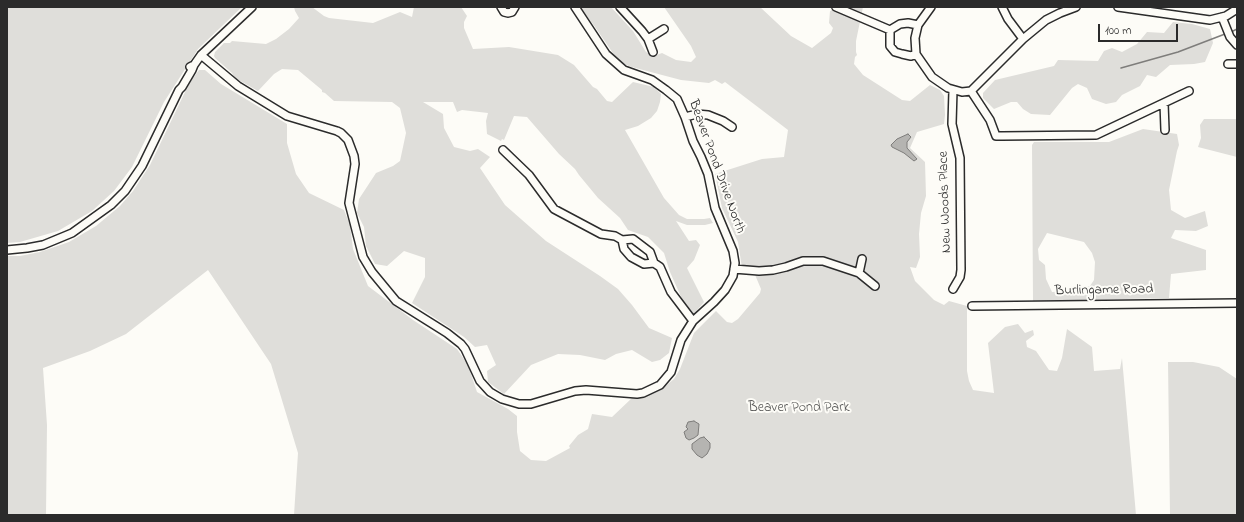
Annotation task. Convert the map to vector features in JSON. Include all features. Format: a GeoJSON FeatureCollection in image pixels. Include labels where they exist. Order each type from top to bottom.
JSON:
{"type":"FeatureCollection","features":[{"type":"Feature","properties":{"kind":"street"},"geometry":{"type":"LineString","coordinates":[[7,250],[27,248],[43,244],[72,233],[111,206],[125,191],[142,166],[179,90],[178,85],[190,67],[194,65],[201,55],[252,7]]}},
{"type":"Feature","properties":{"kind":"street"},"geometry":{"type":"LineString","coordinates":[[501,7],[504,12],[508,13],[512,12],[515,7]]}},
{"type":"Feature","properties":{"kind":"street","name":"Beaver Pond Drive North"},"geometry":{"type":"LineString","coordinates":[[201,55],[238,86],[287,116],[337,131],[348,140],[354,156],[355,164],[349,203],[363,257],[372,272],[396,301],[447,333],[461,344],[465,349],[483,386],[490,392],[502,399],[519,404],[531,404],[575,391],[586,390],[626,394],[643,393],[660,385],[671,372],[681,340],[693,321],[725,290],[733,276],[733,251],[715,208],[708,174],[693,141],[677,99],[652,80],[624,70],[606,54],[575,7]]}},
{"type":"Feature","properties":{"kind":"street"},"geometry":{"type":"LineString","coordinates":[[620,7],[648,39],[653,52]]}},
{"type":"Feature","properties":{"kind":"street"},"geometry":{"type":"LineString","coordinates":[[931,7],[918,25],[915,38],[916,54],[932,77],[953,90],[962,92],[971,91],[1024,39],[1046,20],[1076,7]]}},
{"type":"Feature","properties":{"kind":"street"},"geometry":{"type":"LineString","coordinates":[[1002,7],[1008,19],[1024,39]]}},
{"type":"Feature","properties":{"kind":"street"},"geometry":{"type":"LineString","coordinates":[[1118,7],[1210,20],[1222,17],[1237,9]]}},
{"type":"Feature","properties":{"kind":"street"},"geometry":{"type":"LineString","coordinates":[[838,9],[890,30]]}},
{"type":"Feature","properties":{"kind":"street"},"geometry":{"type":"LineString","coordinates":[[1222,17],[1230,37],[1237,45]]}},
{"type":"Feature","properties":{"kind":"street"},"geometry":{"type":"LineString","coordinates":[[890,30],[900,24],[908,23],[918,25]]}},
{"type":"Feature","properties":{"kind":"street"},"geometry":{"type":"LineString","coordinates":[[648,39],[664,29]]}},
{"type":"Feature","properties":{"kind":"street"},"geometry":{"type":"LineString","coordinates":[[890,30],[890,46],[895,52],[911,56],[916,54]]}},
{"type":"Feature","properties":{"kind":"street"},"geometry":{"type":"LineString","coordinates":[[1228,64],[1237,64]]}},
{"type":"Feature","properties":{"kind":"street","name":"New Woods Place"},"geometry":{"type":"LineString","coordinates":[[953,90],[952,124],[960,158],[961,270],[960,277],[953,289]]}},
{"type":"Feature","properties":{"kind":"street"},"geometry":{"type":"LineString","coordinates":[[971,91],[990,120],[996,136],[1094,136],[1189,91]]}},
{"type":"Feature","properties":{"kind":"street"},"geometry":{"type":"LineString","coordinates":[[1164,103],[1165,130]]}},
{"type":"Feature","properties":{"kind":"street"},"geometry":{"type":"LineString","coordinates":[[685,117],[697,114],[708,115],[723,121],[732,127]]}},
{"type":"Feature","properties":{"kind":"street"},"geometry":{"type":"LineString","coordinates":[[503,150],[529,175],[554,210],[601,234],[615,236],[622,240],[634,239],[650,252],[654,263],[660,267],[671,292],[693,321]]}},
{"type":"Feature","properties":{"kind":"street"},"geometry":{"type":"LineString","coordinates":[[622,240],[624,249],[631,257],[644,264],[654,263]]}},
{"type":"Feature","properties":{"kind":"street"},"geometry":{"type":"LineString","coordinates":[[859,273],[862,259]]}},
{"type":"Feature","properties":{"kind":"street"},"geometry":{"type":"LineString","coordinates":[[734,269],[758,271],[786,268],[803,261],[819,261],[827,262],[859,273],[876,286]]}},
{"type":"Feature","properties":{"kind":"street","name":"Burlingame Road"},"geometry":{"type":"LineString","coordinates":[[972,306],[1237,303]]}},
{"type":"Feature","properties":{"kind":"green space"},"geometry":{"type":"Polygon","coordinates":[[[7,7],[242,7],[198,49],[164,102],[132,167],[114,191],[92,211],[58,231],[20,242],[7,243],[7,7]]]}},
{"type":"Feature","properties":{"kind":"green space"},"geometry":{"type":"Polygon","coordinates":[[[294,7],[312,7],[329,18],[373,23],[400,12],[412,17],[414,7],[461,7],[467,16],[464,22],[464,28],[473,49],[509,47],[558,55],[574,65],[607,101],[612,102],[633,82],[654,87],[661,94],[657,111],[651,118],[638,126],[625,130],[664,198],[679,215],[687,219],[710,218],[713,223],[705,225],[687,225],[676,221],[689,241],[696,240],[700,245],[694,260],[687,268],[704,302],[694,314],[682,299],[670,272],[664,253],[648,237],[628,230],[620,218],[598,198],[575,169],[559,154],[527,117],[514,116],[504,140],[502,139],[501,141],[487,134],[486,121],[488,113],[462,110],[457,112],[453,102],[423,102],[443,114],[444,128],[454,147],[470,151],[478,149],[490,157],[480,168],[505,205],[546,241],[618,289],[649,328],[672,338],[669,353],[660,360],[652,362],[632,350],[616,354],[605,360],[580,355],[558,354],[531,365],[504,394],[488,382],[487,371],[496,365],[487,345],[475,347],[464,337],[412,303],[425,277],[425,258],[404,251],[387,266],[375,264],[366,246],[364,227],[357,213],[359,199],[376,173],[393,166],[400,161],[406,133],[400,108],[392,102],[334,101],[298,70],[282,69],[274,74],[258,91],[235,78],[232,73],[215,58],[215,52],[224,43],[230,43],[232,41],[266,44],[276,39],[289,29],[299,18],[294,7]]]}},
{"type":"Feature","properties":{"kind":"green space","name":"Beaver Pond Park"},"geometry":{"type":"Polygon","coordinates":[[[580,7],[611,7],[633,31],[646,52],[654,56],[662,53],[676,60],[691,62],[696,57],[691,46],[664,7],[760,7],[791,36],[812,48],[831,33],[833,28],[829,23],[830,11],[833,7],[863,7],[856,41],[857,55],[855,57],[854,64],[863,75],[902,100],[910,101],[930,85],[940,90],[944,96],[944,124],[917,132],[910,148],[925,162],[926,196],[921,213],[919,234],[920,257],[916,268],[910,267],[915,281],[934,300],[944,305],[949,301],[967,306],[967,371],[973,390],[994,393],[988,343],[1005,327],[1018,324],[1025,333],[1033,330],[1034,335],[1026,341],[1027,347],[1036,351],[1049,370],[1057,371],[1062,358],[1067,329],[1092,347],[1094,371],[1120,369],[1122,358],[1136,515],[294,515],[298,453],[271,364],[208,270],[126,334],[90,351],[43,368],[47,425],[46,515],[7,515],[7,256],[20,256],[40,252],[69,242],[96,226],[120,206],[133,191],[150,165],[186,90],[199,70],[205,70],[221,84],[287,124],[287,143],[296,174],[309,193],[344,210],[350,225],[353,249],[368,286],[413,320],[457,349],[468,365],[477,392],[508,409],[517,416],[517,432],[520,451],[531,460],[546,461],[570,448],[569,446],[578,435],[588,429],[592,414],[612,417],[632,398],[652,393],[664,387],[674,379],[680,369],[694,333],[716,311],[727,322],[732,323],[738,319],[760,293],[761,289],[753,270],[742,268],[738,242],[722,208],[715,174],[762,159],[784,157],[788,130],[725,82],[722,84],[715,80],[709,83],[681,80],[628,66],[617,59],[580,7]]]}},
{"type":"Feature","properties":{"kind":"green space"},"geometry":{"type":"Polygon","coordinates":[[[1173,22],[1192,24],[1210,29],[1213,43],[1205,62],[1170,65],[1156,77],[1147,75],[1140,86],[1122,95],[1116,102],[1106,104],[1092,99],[1087,88],[1078,84],[1072,88],[1050,115],[1031,114],[1023,109],[1017,102],[1011,102],[994,109],[983,98],[983,93],[995,80],[1054,66],[1058,60],[1098,61],[1104,51],[1112,48],[1122,52],[1137,44],[1147,32],[1164,33],[1173,22]]]}},
{"type":"Feature","properties":{"kind":"green space"},"geometry":{"type":"Polygon","coordinates":[[[1204,119],[1237,119],[1237,157],[1198,147],[1201,138],[1200,125],[1204,119]]]}},
{"type":"Feature","properties":{"kind":"green space"},"geometry":{"type":"Polygon","coordinates":[[[1143,129],[1177,134],[1179,145],[1169,190],[1171,210],[1185,218],[1205,211],[1208,226],[1196,231],[1175,230],[1171,238],[1206,250],[1206,270],[1171,274],[1169,298],[1033,301],[1032,145],[1034,142],[1109,142],[1143,129]],[[1047,233],[1038,249],[1039,260],[1045,265],[1046,279],[1052,292],[1075,291],[1090,286],[1094,280],[1095,262],[1092,253],[1084,242],[1047,233]]]}},
{"type":"Feature","properties":{"kind":"green space"},"geometry":{"type":"Polygon","coordinates":[[[1168,362],[1193,362],[1219,367],[1237,379],[1237,515],[1170,515],[1168,362]]]}},
{"type":"Feature","properties":{"kind":"shaded area"},"geometry":{"type":"Polygon","coordinates":[[[908,134],[911,137],[907,142],[907,148],[917,159],[914,161],[891,145],[897,139],[908,134]]]}},
{"type":"Feature","properties":{"kind":"shaded area"},"geometry":{"type":"Polygon","coordinates":[[[694,421],[699,424],[698,435],[689,440],[686,438],[684,432],[688,429],[686,427],[688,422],[694,421]]]}},
{"type":"Feature","properties":{"kind":"shaded area"},"geometry":{"type":"Polygon","coordinates":[[[704,437],[710,443],[710,448],[707,454],[702,458],[692,449],[692,444],[704,437]]]}},
{"type":"Feature","properties":{"kind":"waterway"},"geometry":{"type":"LineString","coordinates":[[1231,32],[1237,29]]}},
{"type":"Feature","properties":{"kind":"waterway"},"geometry":{"type":"LineString","coordinates":[[1121,68],[1178,52],[1225,34]]}}]}
